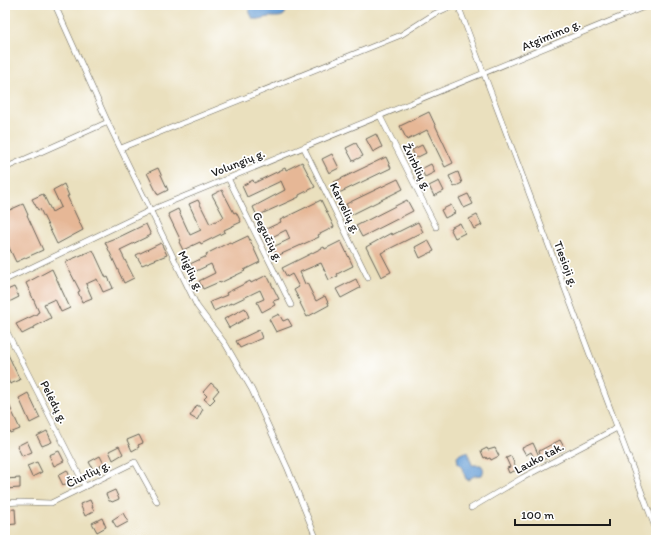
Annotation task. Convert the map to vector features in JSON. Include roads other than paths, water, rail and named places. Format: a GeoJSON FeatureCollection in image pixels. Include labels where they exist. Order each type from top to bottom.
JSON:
{"type":"FeatureCollection","features":[{"type":"Feature","properties":{"kind":"street","name":"Miglių g."},"geometry":{"type":"LineString","coordinates":[[55,5],[108,122],[197,306],[226,345],[252,390],[288,469],[317,540]]}},
{"type":"Feature","properties":{"kind":"street"},"geometry":{"type":"LineString","coordinates":[[121,148],[401,35],[434,14],[454,5]]}},
{"type":"Feature","properties":{"kind":"street","name":"Tiesioji g."},"geometry":{"type":"LineString","coordinates":[[458,5],[656,530]]}},
{"type":"Feature","properties":{"kind":"street","name":"Atgimimo g."},"geometry":{"type":"LineString","coordinates":[[483,74],[649,5]]}},
{"type":"Feature","properties":{"kind":"street","name":"Volungių g."},"geometry":{"type":"LineString","coordinates":[[5,280],[151,210],[483,74]]}},
{"type":"Feature","properties":{"kind":"street","name":"Žvirblių g."},"geometry":{"type":"LineString","coordinates":[[380,116],[436,227]]}},
{"type":"Feature","properties":{"kind":"street"},"geometry":{"type":"LineString","coordinates":[[5,168],[108,122]]}},
{"type":"Feature","properties":{"kind":"street","name":"Karvelių g."},"geometry":{"type":"LineString","coordinates":[[304,148],[368,278]]}},
{"type":"Feature","properties":{"kind":"street","name":"Gegučių g."},"geometry":{"type":"LineString","coordinates":[[228,178],[291,305]]}},
{"type":"Feature","properties":{"kind":"street","name":"Pelėdų g."},"geometry":{"type":"LineString","coordinates":[[5,328],[85,486]]}},
{"type":"Feature","properties":{"kind":"street","name":"Lauko tak."},"geometry":{"type":"LineString","coordinates":[[471,508],[517,481],[617,428]]}},
{"type":"Feature","properties":{"kind":"street","name":"Čiurlių g."},"geometry":{"type":"LineString","coordinates":[[5,503],[52,503],[134,462],[157,502]]}},
{"type":"Feature","properties":{"kind":"water"},"geometry":{"type":"Polygon","coordinates":[[[253,5],[283,5],[285,13],[279,17],[253,19],[249,7],[253,5]]]}},
{"type":"Feature","properties":{"kind":"water"},"geometry":{"type":"Polygon","coordinates":[[[468,452],[472,465],[481,465],[483,467],[482,475],[474,476],[468,480],[466,479],[462,468],[458,463],[457,457],[468,452]]]}}]}
